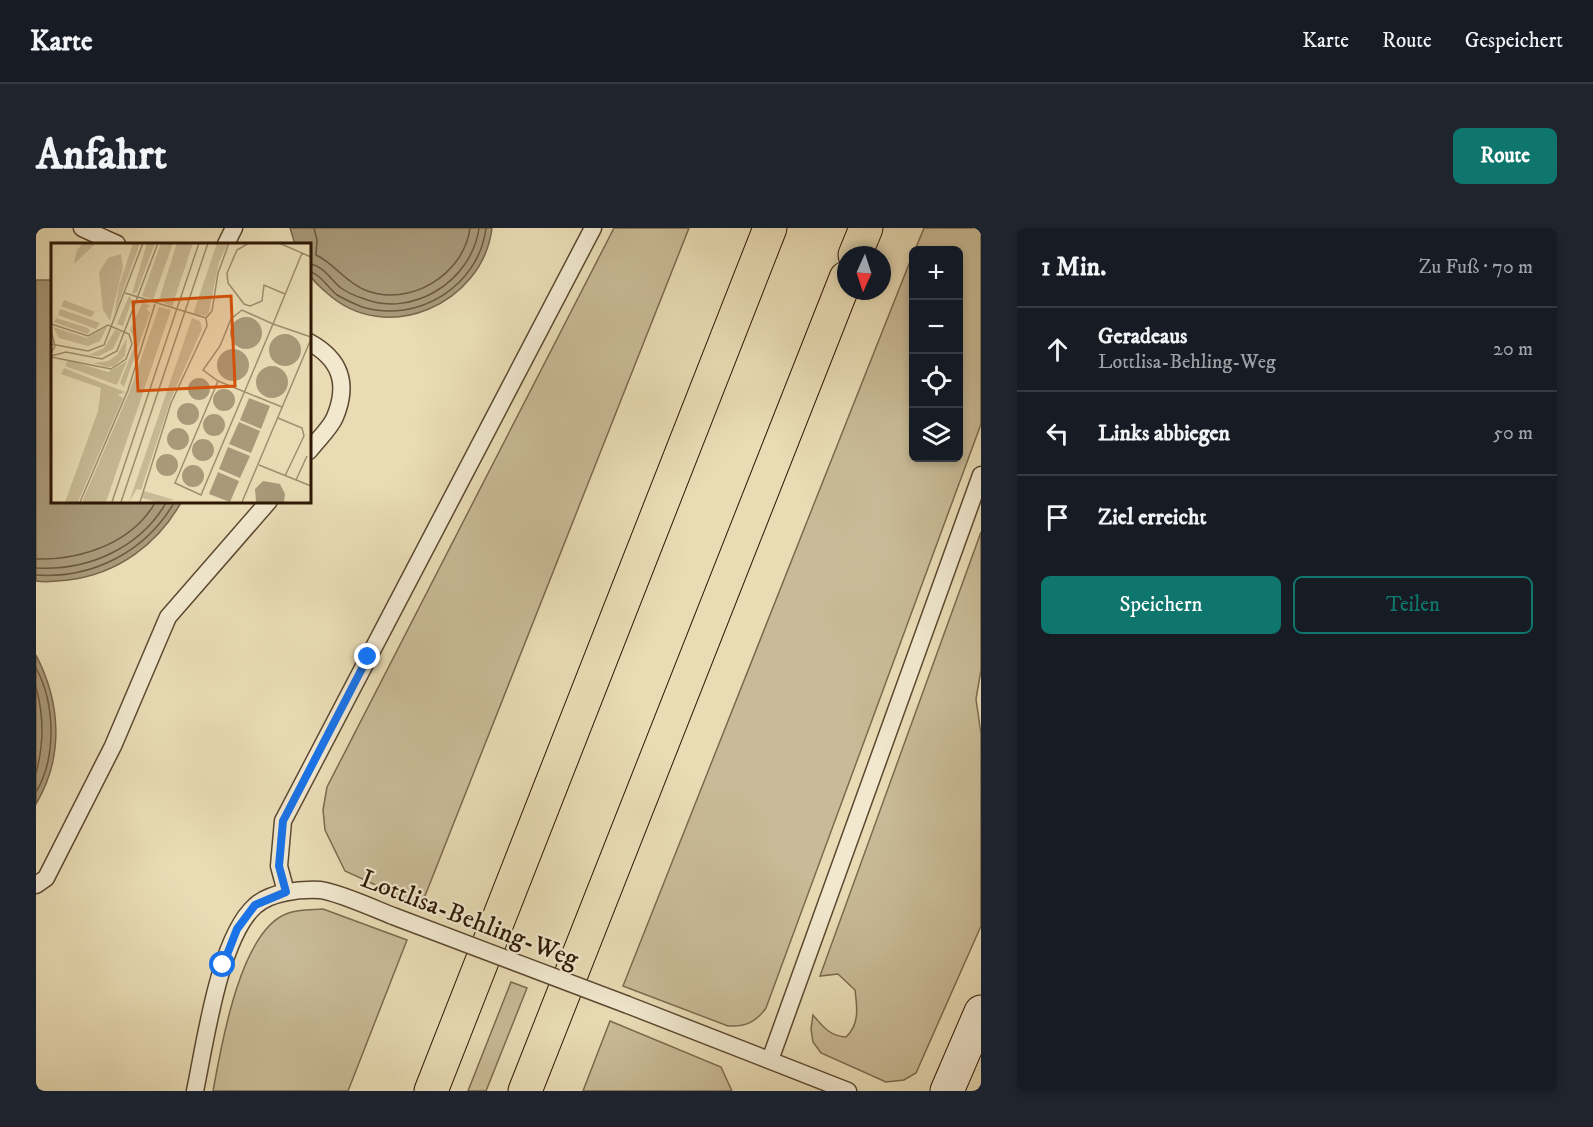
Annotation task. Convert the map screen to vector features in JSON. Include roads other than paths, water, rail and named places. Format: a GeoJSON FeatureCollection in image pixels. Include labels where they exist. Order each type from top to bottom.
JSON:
{"type":"FeatureCollection","features":[{"type":"Feature","properties":{"kind":"highway"},"geometry":{"type":"LineString","coordinates":[[431,1091],[770,228]]}},
{"type":"Feature","properties":{"kind":"highway"},"geometry":{"type":"LineString","coordinates":[[859,246],[866,228]]}},
{"type":"Feature","properties":{"kind":"highway"},"geometry":{"type":"LineString","coordinates":[[525,1091],[837,300]]}},
{"type":"Feature","properties":{"kind":"street"},"geometry":{"type":"LineString","coordinates":[[947,1091],[981,1012]]}},
{"type":"Feature","properties":{"kind":"lane"},"geometry":{"type":"LineString","coordinates":[[82,228],[115,243]]}},
{"type":"Feature","properties":{"kind":"lane"},"geometry":{"type":"LineString","coordinates":[[226,243],[234,228]]}},
{"type":"Feature","properties":{"kind":"lane"},"geometry":{"type":"LineString","coordinates":[[286,892],[279,866],[283,821],[593,228]]}},
{"type":"Feature","properties":{"kind":"lane"},"geometry":{"type":"LineString","coordinates":[[310,343],[328,352],[339,371],[341,397],[334,419],[310,450]]}},
{"type":"Feature","properties":{"kind":"lane"},"geometry":{"type":"LineString","coordinates":[[770,1060],[981,475]]}},
{"type":"Feature","properties":{"kind":"lane"},"geometry":{"type":"LineString","coordinates":[[36,885],[46,878],[113,746],[168,617],[268,502]]}},
{"type":"Feature","properties":{"kind":"lane","name":"Lottlisa-Behling-Weg"},"geometry":{"type":"LineString","coordinates":[[195,1091],[223,965],[237,929],[255,905],[286,892],[322,890],[628,1005],[848,1091]]}},
{"type":"Feature","properties":{"kind":"water"},"geometry":{"type":"Polygon","coordinates":[[[290,228],[492,228],[485,255],[471,278],[451,296],[428,309],[403,316],[376,316],[351,309],[327,293],[316,284],[310,274],[310,243],[295,243],[290,228]]]}},
{"type":"Feature","properties":{"kind":"water"},"geometry":{"type":"Polygon","coordinates":[[[36,280],[51,280],[51,502],[181,502],[161,531],[149,543],[120,564],[86,577],[48,582],[36,581],[36,280]]]}},
{"type":"Feature","properties":{"kind":"water"},"geometry":{"type":"Polygon","coordinates":[[[36,655],[50,692],[56,730],[51,768],[36,804],[36,655]]]}}]}
